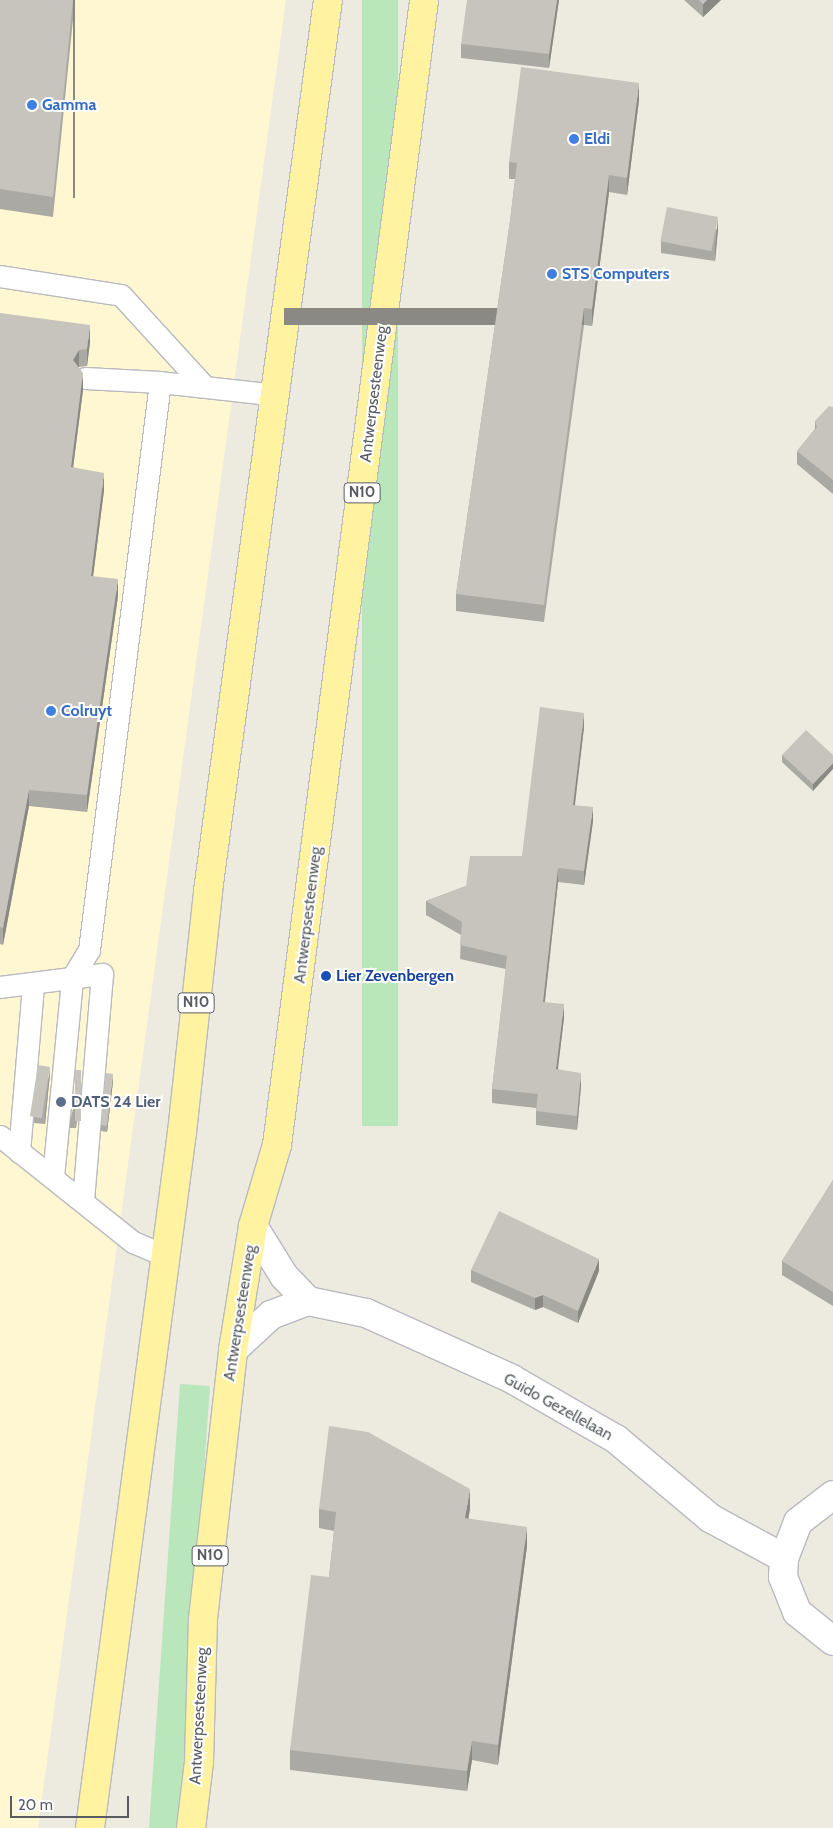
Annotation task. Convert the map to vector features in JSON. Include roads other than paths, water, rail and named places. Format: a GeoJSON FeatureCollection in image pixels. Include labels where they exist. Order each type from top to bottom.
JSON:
{"type":"FeatureCollection","features":[{"type":"Feature","properties":{"kind":"main road","name":"N10"},"geometry":{"type":"LineString","coordinates":[[90,1828],[164,1255],[208,891],[277,395],[328,0]]}},
{"type":"Feature","properties":{"kind":"main road","name":"Antwerpsesteenweg"},"geometry":{"type":"LineString","coordinates":[[191,1828],[199,1762],[203,1620],[233,1350],[254,1226],[277,1145],[299,987],[424,0]]}},
{"type":"Feature","properties":{"kind":"street"},"geometry":{"type":"LineString","coordinates":[[233,1350],[271,1315],[308,1301],[284,1276],[254,1226]]}},
{"type":"Feature","properties":{"kind":"street","name":"Guido Gezellelaan"},"geometry":{"type":"LineString","coordinates":[[308,1301],[366,1313],[512,1379],[616,1438],[710,1518],[784,1558]]}},
{"type":"Feature","properties":{"kind":"street"},"geometry":{"type":"LineString","coordinates":[[831,1493],[798,1522],[784,1558],[786,1586],[797,1612],[833,1641]]}},
{"type":"Feature","properties":{"kind":"lane"},"geometry":{"type":"LineString","coordinates":[[0,276],[122,296],[204,386]]}},
{"type":"Feature","properties":{"kind":"lane"},"geometry":{"type":"LineString","coordinates":[[85,378],[160,382],[277,395]]}},
{"type":"Feature","properties":{"kind":"lane"},"geometry":{"type":"LineString","coordinates":[[53,1177],[72,978],[89,950],[160,382]]}},
{"type":"Feature","properties":{"kind":"lane"},"geometry":{"type":"LineString","coordinates":[[0,987],[33,985],[102,974],[83,1200]]}},
{"type":"Feature","properties":{"kind":"lane"},"geometry":{"type":"LineString","coordinates":[[18,1152],[33,985]]}},
{"type":"Feature","properties":{"kind":"lane"},"geometry":{"type":"LineString","coordinates":[[0,1136],[18,1152],[83,1200],[133,1242],[164,1255]]}},
{"type":"Feature","properties":{"kind":"place","name":"Gamma"},"geometry":{"type":"Point","coordinates":[32,105]}},
{"type":"Feature","properties":{"kind":"place","name":"Eldi"},"geometry":{"type":"Point","coordinates":[574,139]}},
{"type":"Feature","properties":{"kind":"place","name":"STS Computers"},"geometry":{"type":"Point","coordinates":[552,274]}},
{"type":"Feature","properties":{"kind":"place","name":"Colruyt"},"geometry":{"type":"Point","coordinates":[51,711]}},
{"type":"Feature","properties":{"kind":"place","name":"Lier Zevenbergen"},"geometry":{"type":"Point","coordinates":[326,976]}},
{"type":"Feature","properties":{"kind":"place","name":"DATS 24 Lier"},"geometry":{"type":"Point","coordinates":[61,1102]}}]}
